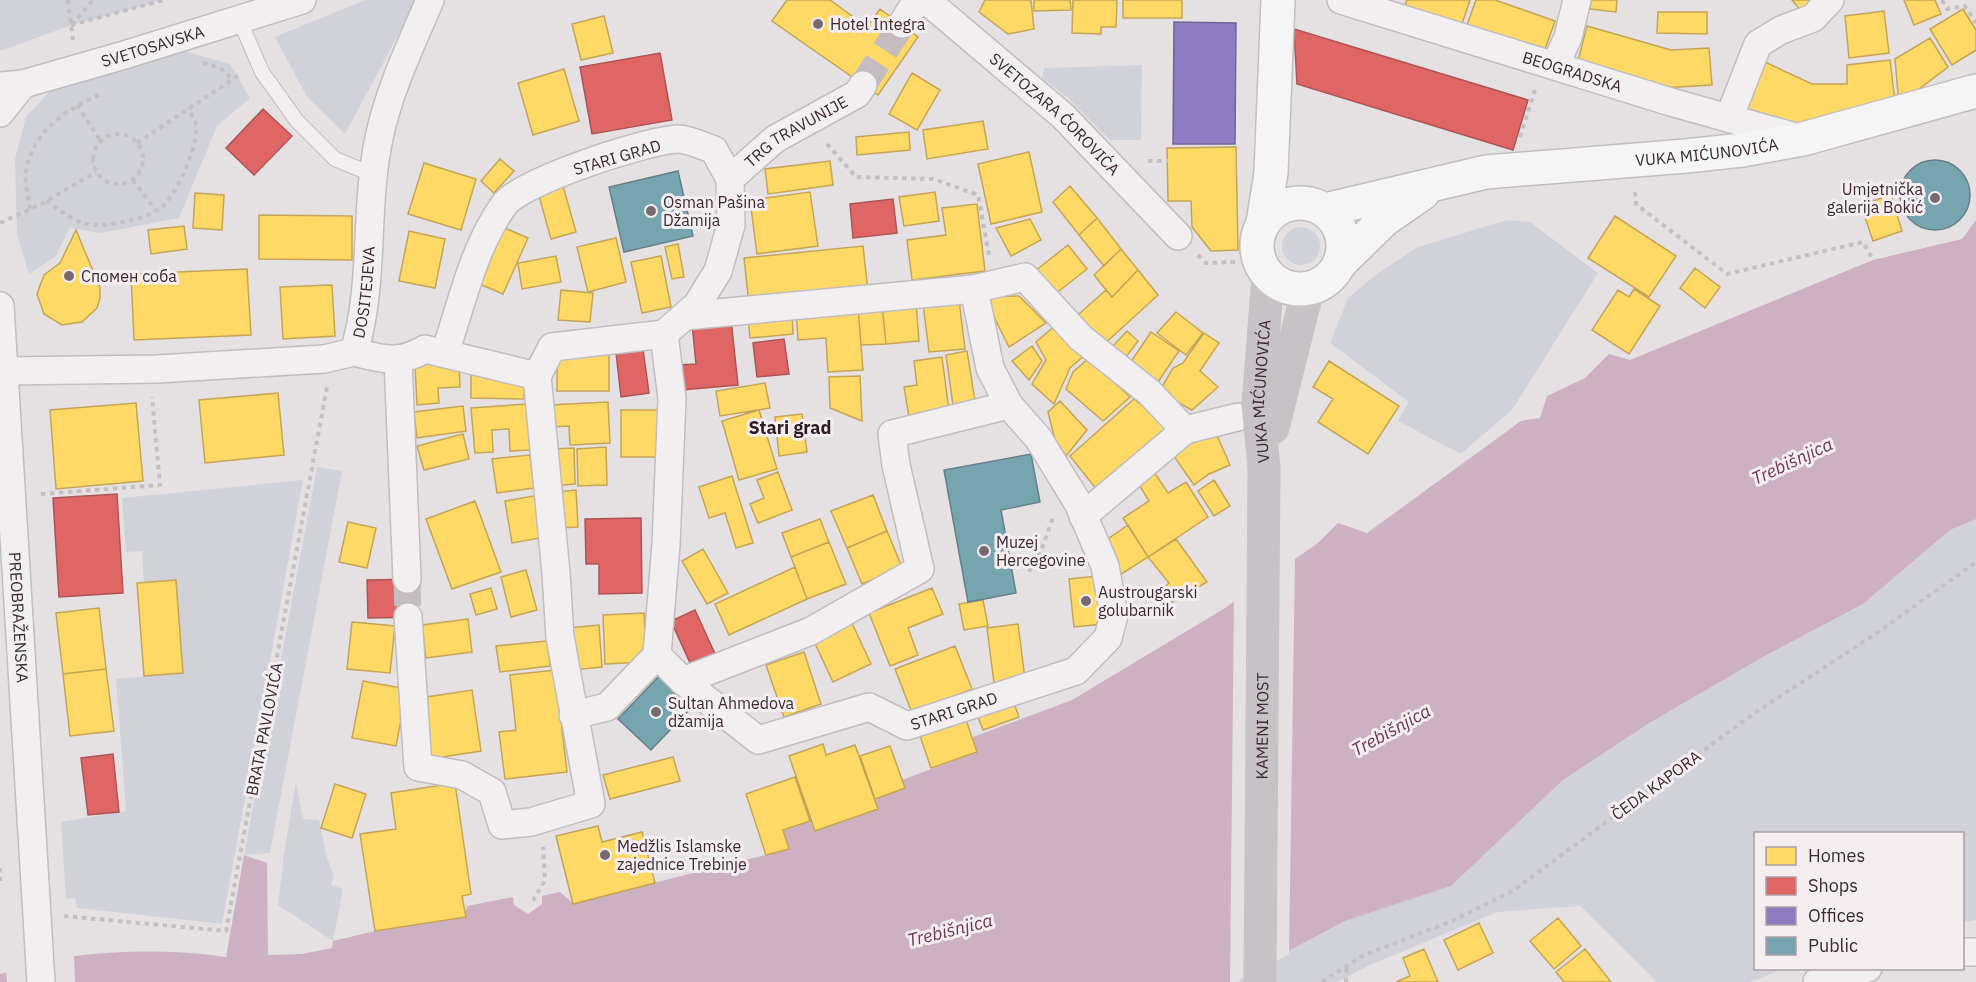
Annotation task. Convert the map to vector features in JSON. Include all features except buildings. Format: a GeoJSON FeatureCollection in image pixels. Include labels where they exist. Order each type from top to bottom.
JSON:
{"type":"FeatureCollection","features":[{"type":"Feature","properties":{"kind":"main road"},"geometry":{"type":"LineString","coordinates":[[1263,223],[1284,205],[1312,206],[1335,220],[1342,233],[1344,248],[1341,262],[1333,275],[1322,284],[1308,289],[1293,289],[1257,269],[1260,264],[1257,250],[1258,236],[1263,223],[1271,173],[1278,0]]}},
{"type":"Feature","properties":{"kind":"main road"},"geometry":{"type":"LineString","coordinates":[[1276,90],[1283,151],[1312,206]]}},
{"type":"Feature","properties":{"kind":"main road","name":"VUKA MIĆUNOVIĆA"},"geometry":{"type":"LineString","coordinates":[[1312,206],[1431,187],[1486,172],[1730,151],[1803,139],[1976,91]]}},
{"type":"Feature","properties":{"kind":"main road","name":"VUKA MIĆUNOVIĆA"},"geometry":{"type":"LineString","coordinates":[[1341,262],[1384,220],[1431,187]]}},
{"type":"Feature","properties":{"kind":"street","name":"SVETOSAVSKA"},"geometry":{"type":"LineString","coordinates":[[12,85],[240,21],[302,0]]}},
{"type":"Feature","properties":{"kind":"street","name":"DOSITEJEVA"},"geometry":{"type":"LineString","coordinates":[[343,355],[363,322],[379,138],[397,82],[430,0]]}},
{"type":"Feature","properties":{"kind":"street"},"geometry":{"type":"LineString","coordinates":[[902,24],[917,0]]}},
{"type":"Feature","properties":{"kind":"street","name":"SVETOZARA ĆOROVIĆA"},"geometry":{"type":"LineString","coordinates":[[926,0],[1063,116],[1178,236]]}},
{"type":"Feature","properties":{"kind":"street","name":"BEOGRADSKA"},"geometry":{"type":"LineString","coordinates":[[1341,0],[1803,139]]}},
{"type":"Feature","properties":{"kind":"street"},"geometry":{"type":"LineString","coordinates":[[1556,64],[1568,37],[1577,0]]}},
{"type":"Feature","properties":{"kind":"street"},"geometry":{"type":"LineString","coordinates":[[1729,118],[1758,45],[1781,30],[1813,18],[1830,0]]}},
{"type":"Feature","properties":{"kind":"street"},"geometry":{"type":"LineString","coordinates":[[0,113],[12,85]]}},
{"type":"Feature","properties":{"kind":"street","name":"TRG TRAVUNIJE"},"geometry":{"type":"LineString","coordinates":[[730,179],[775,139],[857,94],[863,85]]}},
{"type":"Feature","properties":{"kind":"street","name":"STARI GRAD"},"geometry":{"type":"LineString","coordinates":[[445,353],[480,247],[505,202],[543,180],[621,152],[680,139],[714,150],[730,179],[731,225],[718,271],[697,305],[664,334]]}},
{"type":"Feature","properties":{"kind":"street","name":"VUKA MIĆUNOVIĆA"},"geometry":{"type":"LineString","coordinates":[[1257,269],[1258,404],[1264,468]]}},
{"type":"Feature","properties":{"kind":"street"},"geometry":{"type":"LineString","coordinates":[[685,316],[981,288],[1025,277],[1082,338],[1149,392],[1185,430]]}},
{"type":"Feature","properties":{"kind":"street","name":"STARI GRAD"},"geometry":{"type":"LineString","coordinates":[[657,655],[683,681],[758,740],[869,707],[908,726],[1076,671],[1108,638],[1114,615],[1105,567],[1083,516],[1038,438],[1009,405],[990,368],[981,288]]}},
{"type":"Feature","properties":{"kind":"street","name":"VUKA MIĆUNOVIĆA"},"geometry":{"type":"LineString","coordinates":[[1264,468],[1308,289]]}},
{"type":"Feature","properties":{"kind":"street","name":"PREOBRAŽENSKA"},"geometry":{"type":"LineString","coordinates":[[0,306],[5,371],[8,566],[47,923],[40,982]]}},
{"type":"Feature","properties":{"kind":"street"},"geometry":{"type":"LineString","coordinates":[[408,617],[418,767],[462,775],[492,792],[502,825],[531,822],[591,804],[573,715],[560,637],[537,376],[552,347],[664,334],[672,399],[666,544],[657,655],[607,707],[573,715]]}},
{"type":"Feature","properties":{"kind":"street"},"geometry":{"type":"LineString","coordinates":[[5,371],[149,369],[343,355],[407,359],[425,349],[537,376]]}},
{"type":"Feature","properties":{"kind":"street"},"geometry":{"type":"LineString","coordinates":[[398,359],[407,579]]}},
{"type":"Feature","properties":{"kind":"street"},"geometry":{"type":"LineString","coordinates":[[683,681],[811,631],[920,569],[891,434],[1009,405]]}},
{"type":"Feature","properties":{"kind":"street"},"geometry":{"type":"LineString","coordinates":[[1083,516],[1185,430],[1238,417]]}},
{"type":"Feature","properties":{"kind":"street","name":"KAMENI MOST"},"geometry":{"type":"LineString","coordinates":[[1260,982],[1264,468]]}},
{"type":"Feature","properties":{"kind":"street"},"geometry":{"type":"LineString","coordinates":[[1817,982],[1864,970]]}},
{"type":"Feature","properties":{"kind":"lane"},"geometry":{"type":"LineString","coordinates":[[240,21],[262,72],[297,121],[335,159],[374,175]]}},
{"type":"Feature","properties":{"kind":"path"},"geometry":{"type":"LineString","coordinates":[[68,0],[74,44]]}},
{"type":"Feature","properties":{"kind":"path"},"geometry":{"type":"LineString","coordinates":[[72,26],[93,0]]}},
{"type":"Feature","properties":{"kind":"path"},"geometry":{"type":"LineString","coordinates":[[72,26],[164,0]]}},
{"type":"Feature","properties":{"kind":"path"},"geometry":{"type":"LineString","coordinates":[[1942,0],[1947,9],[1965,6],[1976,23]]}},
{"type":"Feature","properties":{"kind":"path"},"geometry":{"type":"LineString","coordinates":[[191,65],[202,62],[220,68],[232,80]]}},
{"type":"Feature","properties":{"kind":"path"},"geometry":{"type":"LineString","coordinates":[[137,143],[258,62]]}},
{"type":"Feature","properties":{"kind":"path"},"geometry":{"type":"LineString","coordinates":[[30,209],[26,174],[35,145],[51,123],[77,105],[105,93]]}},
{"type":"Feature","properties":{"kind":"path"},"geometry":{"type":"LineString","coordinates":[[77,105],[100,140]]}},
{"type":"Feature","properties":{"kind":"path"},"geometry":{"type":"LineString","coordinates":[[46,201],[71,218],[92,225],[126,221],[156,211],[175,188],[196,138],[196,123],[188,108]]}},
{"type":"Feature","properties":{"kind":"path"},"geometry":{"type":"LineString","coordinates":[[806,122],[856,177],[933,179],[978,195],[993,272],[981,288]]}},
{"type":"Feature","properties":{"kind":"path"},"geometry":{"type":"LineString","coordinates":[[124,134],[137,143],[143,158],[139,174],[133,180],[117,184],[108,183],[96,172],[92,155],[100,140],[107,135],[124,134]]}},
{"type":"Feature","properties":{"kind":"path"},"geometry":{"type":"LineString","coordinates":[[0,223],[46,201],[96,172]]}},
{"type":"Feature","properties":{"kind":"path"},"geometry":{"type":"LineString","coordinates":[[133,180],[156,211]]}},
{"type":"Feature","properties":{"kind":"path"},"geometry":{"type":"LineString","coordinates":[[1636,204],[1727,274],[1863,243],[1873,260]]}},
{"type":"Feature","properties":{"kind":"path"},"geometry":{"type":"LineString","coordinates":[[1220,263],[1257,269]]}},
{"type":"Feature","properties":{"kind":"path","name":"BRATA PAVLOVIĆA"},"geometry":{"type":"LineString","coordinates":[[47,923],[226,931],[343,355]]}},
{"type":"Feature","properties":{"kind":"path"},"geometry":{"type":"LineString","coordinates":[[31,495],[160,485],[149,369]]}},
{"type":"Feature","properties":{"kind":"path","name":"ČEDA KAPORA"},"geometry":{"type":"LineString","coordinates":[[1322,982],[1364,956],[1452,921],[1514,890],[1753,714],[1880,631],[1976,562]]}},
{"type":"Feature","properties":{"kind":"path"},"geometry":{"type":"LineString","coordinates":[[0,868],[0,880]]}},
{"type":"Feature","properties":{"kind":"path"},"geometry":{"type":"LineString","coordinates":[[533,901],[546,872]]}},
{"type":"Feature","properties":{"kind":"path"},"geometry":{"type":"LineString","coordinates":[[1346,982],[1347,965]]}},
{"type":"Feature","properties":{"kind":"shaded area"},"geometry":{"type":"Polygon","coordinates":[[[0,0],[164,0],[72,25],[0,51],[0,0]]]}},
{"type":"Feature","properties":{"kind":"shaded area"},"geometry":{"type":"Polygon","coordinates":[[[365,0],[417,0],[345,134],[307,97],[275,37],[365,0]]]}},
{"type":"Feature","properties":{"kind":"shaded area"},"geometry":{"type":"Polygon","coordinates":[[[184,51],[230,64],[250,98],[217,126],[179,218],[100,233],[70,228],[55,257],[29,274],[17,235],[15,159],[26,117],[52,89],[184,51]]]}},
{"type":"Feature","properties":{"kind":"shaded area"},"geometry":{"type":"Polygon","coordinates":[[[1142,65],[1141,140],[1110,140],[1067,97],[1042,78],[1044,68],[1142,65]]]}},
{"type":"Feature","properties":{"kind":"shaded area"},"geometry":{"type":"Polygon","coordinates":[[[1507,220],[1530,222],[1598,273],[1512,410],[1461,454],[1398,421],[1409,402],[1330,343],[1348,298],[1377,274],[1418,247],[1507,220]]]}},
{"type":"Feature","properties":{"kind":"shaded area"},"geometry":{"type":"Polygon","coordinates":[[[1301,227],[1315,232],[1320,246],[1315,260],[1301,265],[1287,260],[1282,246],[1287,232],[1301,227]]]}},
{"type":"Feature","properties":{"kind":"shaded area"},"geometry":{"type":"Polygon","coordinates":[[[317,467],[342,471],[270,853],[244,855],[317,467]]]}},
{"type":"Feature","properties":{"kind":"shaded area"},"geometry":{"type":"Polygon","coordinates":[[[303,480],[222,924],[77,908],[75,898],[66,899],[61,822],[126,811],[116,679],[183,673],[176,581],[144,583],[142,551],[126,552],[122,498],[303,480]]]}},
{"type":"Feature","properties":{"kind":"shaded area"},"geometry":{"type":"Polygon","coordinates":[[[1976,519],[1976,920],[1964,922],[1964,832],[1754,832],[1754,970],[1780,970],[1750,982],[1657,982],[1580,906],[1497,912],[1368,966],[1337,982],[1230,982],[1345,921],[1451,886],[1563,780],[1651,722],[1763,657],[1863,604],[1950,530],[1976,519]]]}},
{"type":"Feature","properties":{"kind":"shaded area"},"geometry":{"type":"Polygon","coordinates":[[[296,782],[303,819],[319,820],[327,858],[334,875],[331,885],[343,889],[333,941],[278,905],[296,782]]]}},
{"type":"Feature","properties":{"kind":"water","name":"Trebišnjica"},"geometry":{"type":"Polygon","coordinates":[[[1976,220],[1976,519],[1950,530],[1863,604],[1763,657],[1651,722],[1563,780],[1451,886],[1345,921],[1230,982],[0,982],[0,974],[72,956],[154,951],[226,957],[244,855],[267,863],[268,955],[302,954],[332,948],[333,941],[375,931],[465,917],[467,906],[513,897],[514,905],[528,914],[542,904],[542,896],[560,892],[573,903],[789,849],[783,830],[810,821],[815,831],[878,809],[875,799],[904,788],[902,780],[977,752],[973,737],[1072,700],[1225,608],[1318,543],[1338,523],[1367,533],[1521,421],[1540,418],[1547,396],[1585,378],[1609,354],[1630,360],[1873,260],[1962,239],[1976,220]]]}},
{"type":"Feature","properties":{"kind":"pier"},"geometry":{"type":"Polygon","coordinates":[[[1295,556],[1289,954],[1236,982],[1230,982],[1234,598],[1295,556]]]}},
{"type":"Feature","properties":{"kind":"pier"},"geometry":{"type":"Polygon","coordinates":[[[74,954],[75,982],[7,982],[6,969],[74,954]]]}},
{"type":"Feature","properties":{"kind":"tunnel"},"geometry":{"type":"LineString","coordinates":[[863,85],[902,24]]}},
{"type":"Feature","properties":{"kind":"tunnel"},"geometry":{"type":"LineString","coordinates":[[407,579],[408,617]]}},
{"type":"Feature","properties":{"kind":"place","name":"Hotel Integra"},"geometry":{"type":"Point","coordinates":[818,24]}},
{"type":"Feature","properties":{"kind":"place","name":"Umjetnička galerija Bokić"},"geometry":{"type":"Point","coordinates":[1935,198]}},
{"type":"Feature","properties":{"kind":"place","name":"Osman Pašina Džamija"},"geometry":{"type":"Point","coordinates":[651,211]}},
{"type":"Feature","properties":{"kind":"place","name":"Спомен соба"},"geometry":{"type":"Point","coordinates":[69,276]}},
{"type":"Feature","properties":{"kind":"place","name":"Muzej Hercegovine"},"geometry":{"type":"Point","coordinates":[984,551]}},
{"type":"Feature","properties":{"kind":"place","name":"Austrougarski golubarnik"},"geometry":{"type":"Point","coordinates":[1086,601]}},
{"type":"Feature","properties":{"kind":"place","name":"Sultan Ahmedova džamija"},"geometry":{"type":"Point","coordinates":[656,712]}},
{"type":"Feature","properties":{"kind":"place","name":"Medžlis Islamske zajednice Trebinje"},"geometry":{"type":"Point","coordinates":[605,855]}},
{"type":"Feature","properties":{"kind":"district","name":"Stari grad"},"geometry":{"type":"Point","coordinates":[790,427]}}]}
